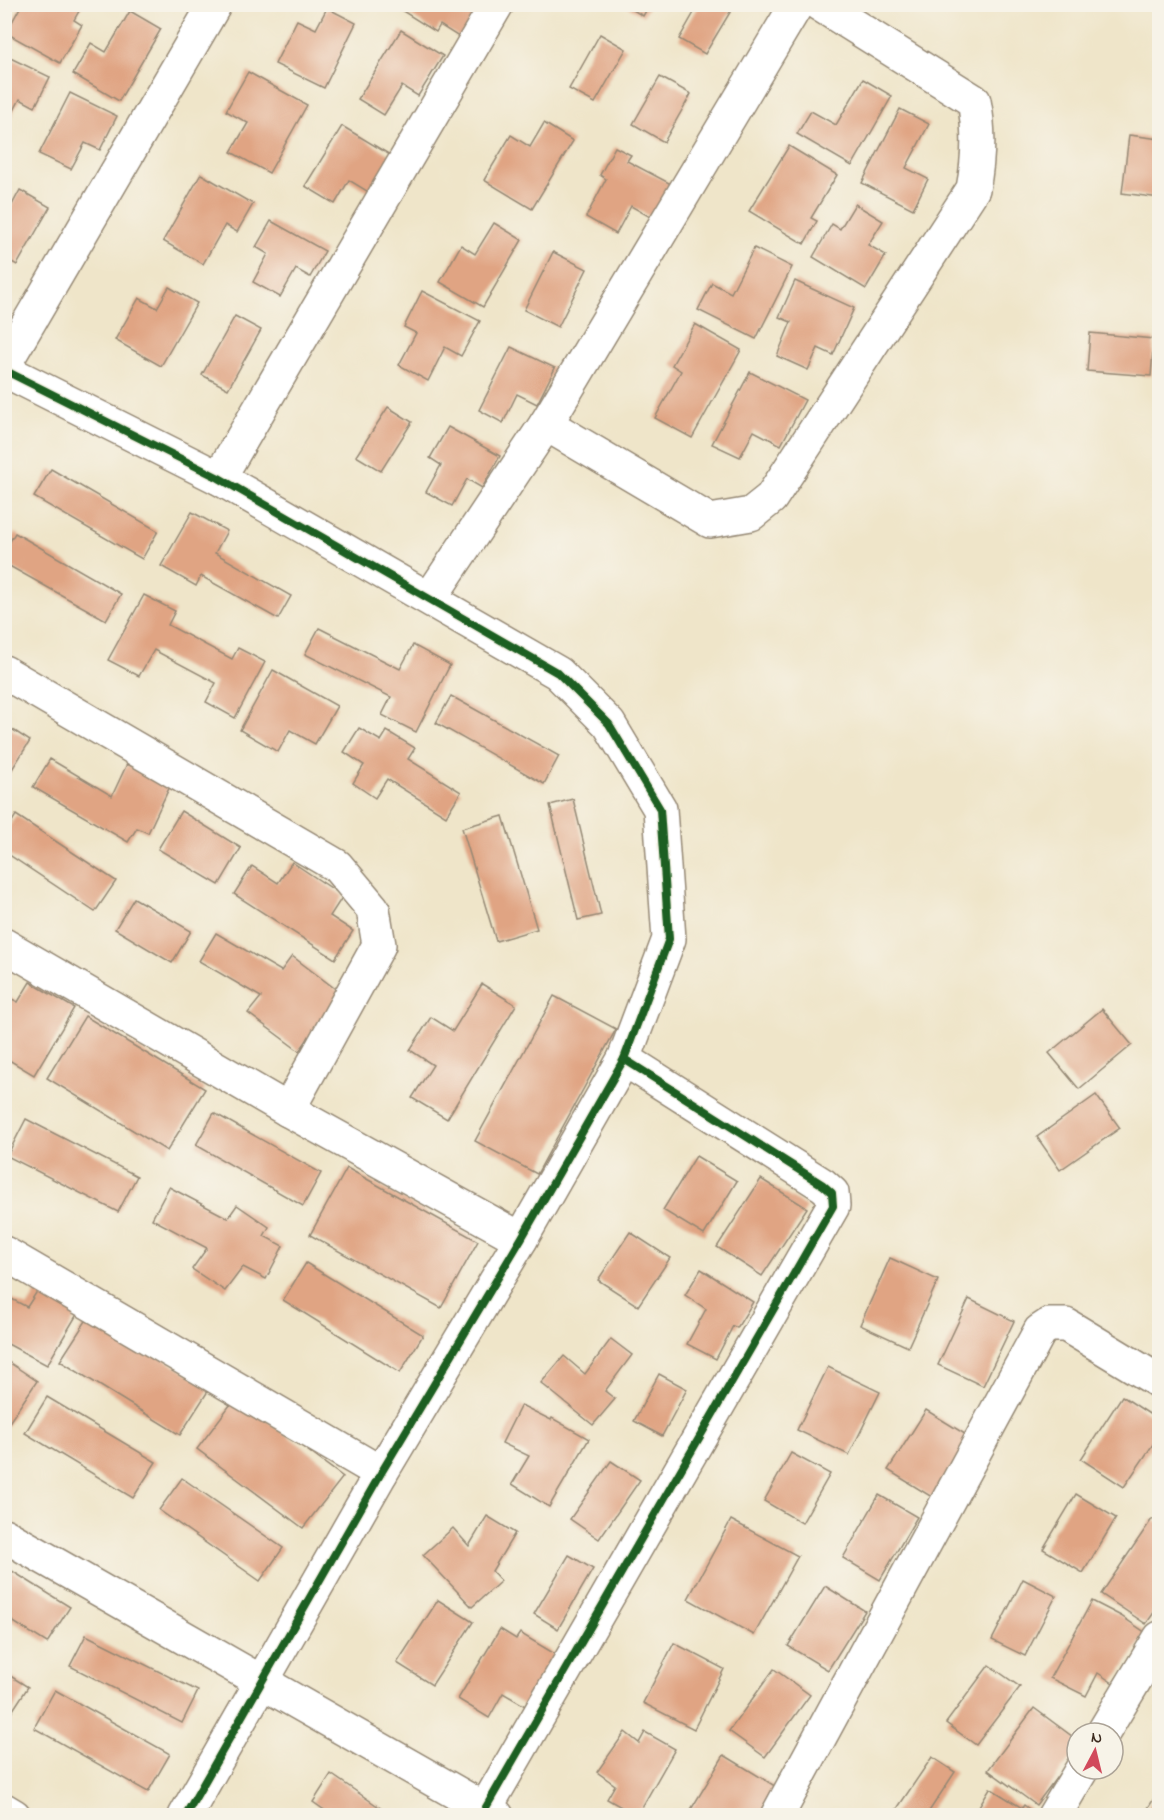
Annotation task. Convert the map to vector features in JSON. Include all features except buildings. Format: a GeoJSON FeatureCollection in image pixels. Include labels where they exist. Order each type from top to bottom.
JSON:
{"type":"FeatureCollection","features":[{"type":"Feature","properties":{"kind":"street"},"geometry":{"type":"LineString","coordinates":[[4,365],[215,4]]}},
{"type":"Feature","properties":{"kind":"street"},"geometry":{"type":"LineString","coordinates":[[219,478],[497,4]]}},
{"type":"Feature","properties":{"kind":"street"},"geometry":{"type":"LineString","coordinates":[[430,598],[546,424],[797,4]]}},
{"type":"Feature","properties":{"kind":"street"},"geometry":{"type":"LineString","coordinates":[[546,424],[710,521],[751,514],[771,498],[973,189],[979,148],[979,123],[974,100],[819,4]]}},
{"type":"Feature","properties":{"kind":"street"},"geometry":{"type":"LineString","coordinates":[[4,370],[219,478],[558,672],[609,724],[660,809],[669,939],[624,1059],[521,1239],[381,1473],[185,1815]]}},
{"type":"Feature","properties":{"kind":"street"},"geometry":{"type":"LineString","coordinates":[[4,672],[337,866],[373,909],[379,945],[288,1110]]}},
{"type":"Feature","properties":{"kind":"street"},"geometry":{"type":"LineString","coordinates":[[4,945],[288,1110],[521,1239]]}},
{"type":"Feature","properties":{"kind":"street"},"geometry":{"type":"LineString","coordinates":[[4,1535],[491,1812],[832,1206],[832,1193],[823,1185],[624,1059]]}},
{"type":"Feature","properties":{"kind":"street"},"geometry":{"type":"LineString","coordinates":[[4,1253],[381,1473]]}},
{"type":"Feature","properties":{"kind":"street"},"geometry":{"type":"LineString","coordinates":[[777,1815],[1040,1331],[1049,1325],[1066,1325],[1160,1382]]}},
{"type":"Feature","properties":{"kind":"street"},"geometry":{"type":"LineString","coordinates":[[1110,1721],[1160,1638]]}},
{"type":"Feature","properties":{"kind":"street"},"geometry":{"type":"LineString","coordinates":[[1054,1815],[1075,1781]]}},
{"type":"Feature","properties":{"kind":"street"},"geometry":{"type":"LineString","coordinates":[[4,1810],[14,1815]]}},
{"type":"Feature","properties":{"kind":"cycle path"},"geometry":{"type":"LineString","coordinates":[[4,370],[219,478],[558,673],[609,724],[660,809],[669,939],[624,1059],[521,1239],[381,1473],[185,1816]]}},
{"type":"Feature","properties":{"kind":"cycle path"},"geometry":{"type":"LineString","coordinates":[[485,1809],[833,1206],[832,1193],[823,1185],[624,1059]]}}]}
